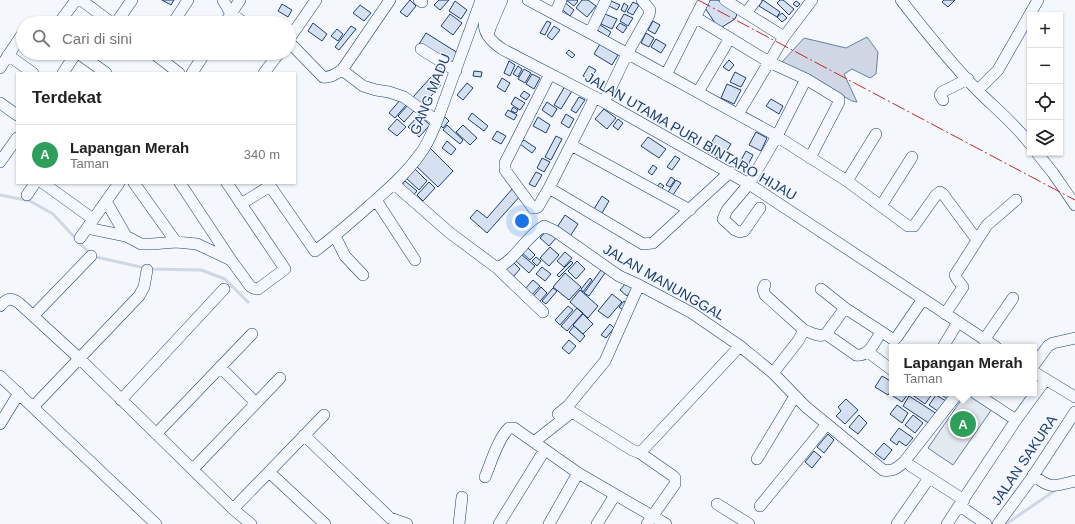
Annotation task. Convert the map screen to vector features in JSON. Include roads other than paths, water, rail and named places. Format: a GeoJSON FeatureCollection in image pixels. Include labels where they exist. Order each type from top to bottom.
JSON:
{"type":"FeatureCollection","features":[{"type":"Feature","properties":{"kind":"street"},"geometry":{"type":"LineString","coordinates":[[64,16],[76,0]]}},
{"type":"Feature","properties":{"kind":"street"},"geometry":{"type":"LineString","coordinates":[[81,0],[103,16]]}},
{"type":"Feature","properties":{"kind":"street"},"geometry":{"type":"LineString","coordinates":[[121,16],[132,0]]}},
{"type":"Feature","properties":{"kind":"street"},"geometry":{"type":"LineString","coordinates":[[177,16],[188,0]]}},
{"type":"Feature","properties":{"kind":"street"},"geometry":{"type":"LineString","coordinates":[[223,0],[227,16]]}},
{"type":"Feature","properties":{"kind":"street"},"geometry":{"type":"LineString","coordinates":[[230,16],[240,0]]}},
{"type":"Feature","properties":{"kind":"street"},"geometry":{"type":"LineString","coordinates":[[296,30],[316,0]]}},
{"type":"Feature","properties":{"kind":"street"},"geometry":{"type":"LineString","coordinates":[[296,48],[323,77],[328,78],[333,76],[342,70],[390,0]]}},
{"type":"Feature","properties":{"kind":"street","name":"GANG MADU"},"geometry":{"type":"LineString","coordinates":[[269,184],[315,251],[335,236],[407,171],[429,140],[438,121],[481,0]]}},
{"type":"Feature","properties":{"kind":"street"},"geometry":{"type":"LineString","coordinates":[[488,36],[484,27],[484,21],[491,0]]}},
{"type":"Feature","properties":{"kind":"street"},"geometry":{"type":"LineString","coordinates":[[488,36],[502,0]]}},
{"type":"Feature","properties":{"kind":"street"},"geometry":{"type":"LineString","coordinates":[[528,0],[590,32],[627,54],[777,136],[847,181],[908,226],[914,226],[936,195],[940,192],[977,240]]}},
{"type":"Feature","properties":{"kind":"street"},"geometry":{"type":"LineString","coordinates":[[555,14],[561,0]]}},
{"type":"Feature","properties":{"kind":"street"},"geometry":{"type":"LineString","coordinates":[[590,32],[606,0]]}},
{"type":"Feature","properties":{"kind":"street"},"geometry":{"type":"LineString","coordinates":[[550,74],[505,163],[505,170],[533,208],[538,207],[571,145],[627,54],[650,10],[642,0]]}},
{"type":"Feature","properties":{"kind":"street"},"geometry":{"type":"LineString","coordinates":[[666,74],[704,0]]}},
{"type":"Feature","properties":{"kind":"street"},"geometry":{"type":"LineString","coordinates":[[725,0],[784,37]]}},
{"type":"Feature","properties":{"kind":"street"},"geometry":{"type":"LineString","coordinates":[[746,13],[756,0]]}},
{"type":"Feature","properties":{"kind":"street"},"geometry":{"type":"LineString","coordinates":[[738,114],[784,37],[812,0]]}},
{"type":"Feature","properties":{"kind":"street"},"geometry":{"type":"LineString","coordinates":[[901,0],[925,31],[968,79],[1027,140]]}},
{"type":"Feature","properties":{"kind":"street"},"geometry":{"type":"LineString","coordinates":[[978,90],[998,70],[1038,0]]}},
{"type":"Feature","properties":{"kind":"street"},"geometry":{"type":"LineString","coordinates":[[695,17],[769,62],[806,79],[836,96],[839,102],[810,158]]}},
{"type":"Feature","properties":{"kind":"street","name":"JALAN UTAMA PURI BINTARO HIJAU"},"geometry":{"type":"LineString","coordinates":[[488,36],[509,53],[600,100],[730,172],[807,221],[991,344]]}},
{"type":"Feature","properties":{"kind":"street"},"geometry":{"type":"LineString","coordinates":[[698,92],[730,38]]}},
{"type":"Feature","properties":{"kind":"street"},"geometry":{"type":"LineString","coordinates":[[0,68],[16,43]]}},
{"type":"Feature","properties":{"kind":"street"},"geometry":{"type":"LineString","coordinates":[[421,48],[456,71]]}},
{"type":"Feature","properties":{"kind":"street"},"geometry":{"type":"LineString","coordinates":[[8,55],[32,72]]}},
{"type":"Feature","properties":{"kind":"street"},"geometry":{"type":"LineString","coordinates":[[64,72],[72,60]]}},
{"type":"Feature","properties":{"kind":"street"},"geometry":{"type":"LineString","coordinates":[[87,60],[105,72]]}},
{"type":"Feature","properties":{"kind":"street"},"geometry":{"type":"LineString","coordinates":[[162,60],[178,72]]}},
{"type":"Feature","properties":{"kind":"street"},"geometry":{"type":"LineString","coordinates":[[194,72],[201,60]]}},
{"type":"Feature","properties":{"kind":"street"},"geometry":{"type":"LineString","coordinates":[[265,72],[274,60]]}},
{"type":"Feature","properties":{"kind":"street"},"geometry":{"type":"LineString","coordinates":[[342,70],[364,86],[404,97],[438,121]]}},
{"type":"Feature","properties":{"kind":"street"},"geometry":{"type":"LineString","coordinates":[[760,208],[744,230],[740,232],[735,230],[723,219],[727,210],[749,184],[777,136],[806,79]]}},
{"type":"Feature","properties":{"kind":"street"},"geometry":{"type":"LineString","coordinates":[[942,100],[940,94],[942,92],[968,79]]}},
{"type":"Feature","properties":{"kind":"street"},"geometry":{"type":"LineString","coordinates":[[0,103],[16,114]]}},
{"type":"Feature","properties":{"kind":"street"},"geometry":{"type":"LineString","coordinates":[[847,181],[876,134]]}},
{"type":"Feature","properties":{"kind":"street"},"geometry":{"type":"LineString","coordinates":[[0,162],[16,139]]}},
{"type":"Feature","properties":{"kind":"street"},"geometry":{"type":"LineString","coordinates":[[571,145],[690,210]]}},
{"type":"Feature","properties":{"kind":"street"},"geometry":{"type":"LineString","coordinates":[[1040,156],[1075,205]]}},
{"type":"Feature","properties":{"kind":"street"},"geometry":{"type":"LineString","coordinates":[[881,206],[912,157]]}},
{"type":"Feature","properties":{"kind":"street"},"geometry":{"type":"LineString","coordinates":[[549,188],[643,244],[653,243],[730,172]]}},
{"type":"Feature","properties":{"kind":"street"},"geometry":{"type":"LineString","coordinates":[[26,195],[34,184]]}},
{"type":"Feature","properties":{"kind":"street"},"geometry":{"type":"LineString","coordinates":[[43,184],[90,224],[126,236],[141,244],[176,242],[197,244],[231,260]]}},
{"type":"Feature","properties":{"kind":"street"},"geometry":{"type":"LineString","coordinates":[[80,238],[118,184]]}},
{"type":"Feature","properties":{"kind":"street"},"geometry":{"type":"LineString","coordinates":[[135,184],[176,242]]}},
{"type":"Feature","properties":{"kind":"street"},"geometry":{"type":"LineString","coordinates":[[181,184],[231,260],[253,288],[258,289],[285,269],[228,184]]}},
{"type":"Feature","properties":{"kind":"street"},"geometry":{"type":"LineString","coordinates":[[242,204],[269,184]]}},
{"type":"Feature","properties":{"kind":"street"},"geometry":{"type":"LineString","coordinates":[[394,184],[450,233],[497,268],[543,312]]}},
{"type":"Feature","properties":{"kind":"street"},"geometry":{"type":"LineString","coordinates":[[376,200],[415,260]]}},
{"type":"Feature","properties":{"kind":"street"},"geometry":{"type":"LineString","coordinates":[[946,314],[963,287],[955,275],[987,225],[1016,200]]}},
{"type":"Feature","properties":{"kind":"street"},"geometry":{"type":"LineString","coordinates":[[106,201],[126,236]]}},
{"type":"Feature","properties":{"kind":"street","name":"JALAN MANUNGGAL"},"geometry":{"type":"LineString","coordinates":[[497,268],[509,261],[526,240],[544,226],[619,276],[640,285],[692,313],[740,346],[773,373],[806,408],[883,470],[894,470],[904,462],[956,396]]}},
{"type":"Feature","properties":{"kind":"street"},"geometry":{"type":"LineString","coordinates":[[335,236],[345,256],[363,275]]}},
{"type":"Feature","properties":{"kind":"street"},"geometry":{"type":"LineString","coordinates":[[33,316],[91,256]]}},
{"type":"Feature","properties":{"kind":"street"},"geometry":{"type":"LineString","coordinates":[[33,407],[139,296],[144,287],[147,270]]}},
{"type":"Feature","properties":{"kind":"street"},"geometry":{"type":"LineString","coordinates":[[552,428],[552,418],[568,406],[605,361],[640,285]]}},
{"type":"Feature","properties":{"kind":"street"},"geometry":{"type":"LineString","coordinates":[[765,285],[762,289],[765,295],[804,330],[820,336],[826,334],[845,308]]}},
{"type":"Feature","properties":{"kind":"street"},"geometry":{"type":"LineString","coordinates":[[121,400],[224,289]]}},
{"type":"Feature","properties":{"kind":"street"},"geometry":{"type":"LineString","coordinates":[[821,289],[845,308],[894,340],[923,299]]}},
{"type":"Feature","properties":{"kind":"street"},"geometry":{"type":"LineString","coordinates":[[984,340],[1013,298]]}},
{"type":"Feature","properties":{"kind":"street"},"geometry":{"type":"LineString","coordinates":[[0,306],[8,299],[13,299],[33,316],[80,359],[251,524]]}},
{"type":"Feature","properties":{"kind":"street"},"geometry":{"type":"LineString","coordinates":[[944,344],[958,322]]}},
{"type":"Feature","properties":{"kind":"street"},"geometry":{"type":"LineString","coordinates":[[773,373],[798,341],[804,330]]}},
{"type":"Feature","properties":{"kind":"street"},"geometry":{"type":"LineString","coordinates":[[826,334],[856,355],[861,356],[868,352],[882,332]]}},
{"type":"Feature","properties":{"kind":"street"},"geometry":{"type":"LineString","coordinates":[[156,434],[252,334]]}},
{"type":"Feature","properties":{"kind":"street"},"geometry":{"type":"LineString","coordinates":[[1037,361],[1048,346],[1053,343],[1075,338]]}},
{"type":"Feature","properties":{"kind":"street"},"geometry":{"type":"LineString","coordinates":[[640,453],[740,346]]}},
{"type":"Feature","properties":{"kind":"street"},"geometry":{"type":"LineString","coordinates":[[868,352],[889,368]]}},
{"type":"Feature","properties":{"kind":"street"},"geometry":{"type":"LineString","coordinates":[[220,367],[256,403]]}},
{"type":"Feature","properties":{"kind":"street"},"geometry":{"type":"LineString","coordinates":[[1037,374],[1075,397]]}},
{"type":"Feature","properties":{"kind":"street"},"geometry":{"type":"LineString","coordinates":[[0,376],[156,524]]}},
{"type":"Feature","properties":{"kind":"street"},"geometry":{"type":"LineString","coordinates":[[193,469],[280,378]]}},
{"type":"Feature","properties":{"kind":"street"},"geometry":{"type":"LineString","coordinates":[[1037,391],[1046,379]]}},
{"type":"Feature","properties":{"kind":"street"},"geometry":{"type":"LineString","coordinates":[[0,424],[19,393]]}},
{"type":"Feature","properties":{"kind":"street"},"geometry":{"type":"LineString","coordinates":[[757,459],[795,396]]}},
{"type":"Feature","properties":{"kind":"street"},"geometry":{"type":"LineString","coordinates":[[980,396],[1016,420]]}},
{"type":"Feature","properties":{"kind":"street"},"geometry":{"type":"LineString","coordinates":[[948,524],[1016,420],[1034,396]]}},
{"type":"Feature","properties":{"kind":"street"},"geometry":{"type":"LineString","coordinates":[[534,442],[572,412],[632,450],[640,453],[673,476],[676,481],[650,520]]}},
{"type":"Feature","properties":{"kind":"street","name":"JALAN SAKURA"},"geometry":{"type":"LineString","coordinates":[[998,524],[1033,476],[1075,412]]}},
{"type":"Feature","properties":{"kind":"street"},"geometry":{"type":"LineString","coordinates":[[233,508],[324,414]]}},
{"type":"Feature","properties":{"kind":"street"},"geometry":{"type":"LineString","coordinates":[[760,506],[826,424]]}},
{"type":"Feature","properties":{"kind":"street"},"geometry":{"type":"LineString","coordinates":[[485,477],[501,438],[509,428],[514,428],[544,451],[615,495],[650,520],[666,524]]}},
{"type":"Feature","properties":{"kind":"street"},"geometry":{"type":"LineString","coordinates":[[304,435],[390,518],[407,524]]}},
{"type":"Feature","properties":{"kind":"street"},"geometry":{"type":"LineString","coordinates":[[499,524],[544,451]]}},
{"type":"Feature","properties":{"kind":"street"},"geometry":{"type":"LineString","coordinates":[[911,466],[962,503],[986,524]]}},
{"type":"Feature","properties":{"kind":"street"},"geometry":{"type":"LineString","coordinates":[[269,472],[325,524]]}},
{"type":"Feature","properties":{"kind":"street"},"geometry":{"type":"LineString","coordinates":[[549,524],[578,473]]}},
{"type":"Feature","properties":{"kind":"street"},"geometry":{"type":"LineString","coordinates":[[1033,476],[1050,486],[1075,481]]}},
{"type":"Feature","properties":{"kind":"street"},"geometry":{"type":"LineString","coordinates":[[897,524],[929,478]]}},
{"type":"Feature","properties":{"kind":"street"},"geometry":{"type":"LineString","coordinates":[[597,524],[615,495]]}},
{"type":"Feature","properties":{"kind":"street"},"geometry":{"type":"LineString","coordinates":[[459,524],[462,497]]}},
{"type":"Feature","properties":{"kind":"street"},"geometry":{"type":"LineString","coordinates":[[717,504],[749,524]]}},
{"type":"Feature","properties":{"kind":"waterway"},"geometry":{"type":"LineString","coordinates":[[0,195],[30,201],[53,214],[92,256],[149,269],[201,270],[225,279],[248,302]]}},
{"type":"Feature","properties":{"kind":"waterway"},"geometry":{"type":"LineString","coordinates":[[1006,524],[1057,489]]}},
{"type":"Feature","properties":{"kind":"place","name":"Lapangan Merah"},"geometry":{"type":"Point","coordinates":[963,424]}}]}
